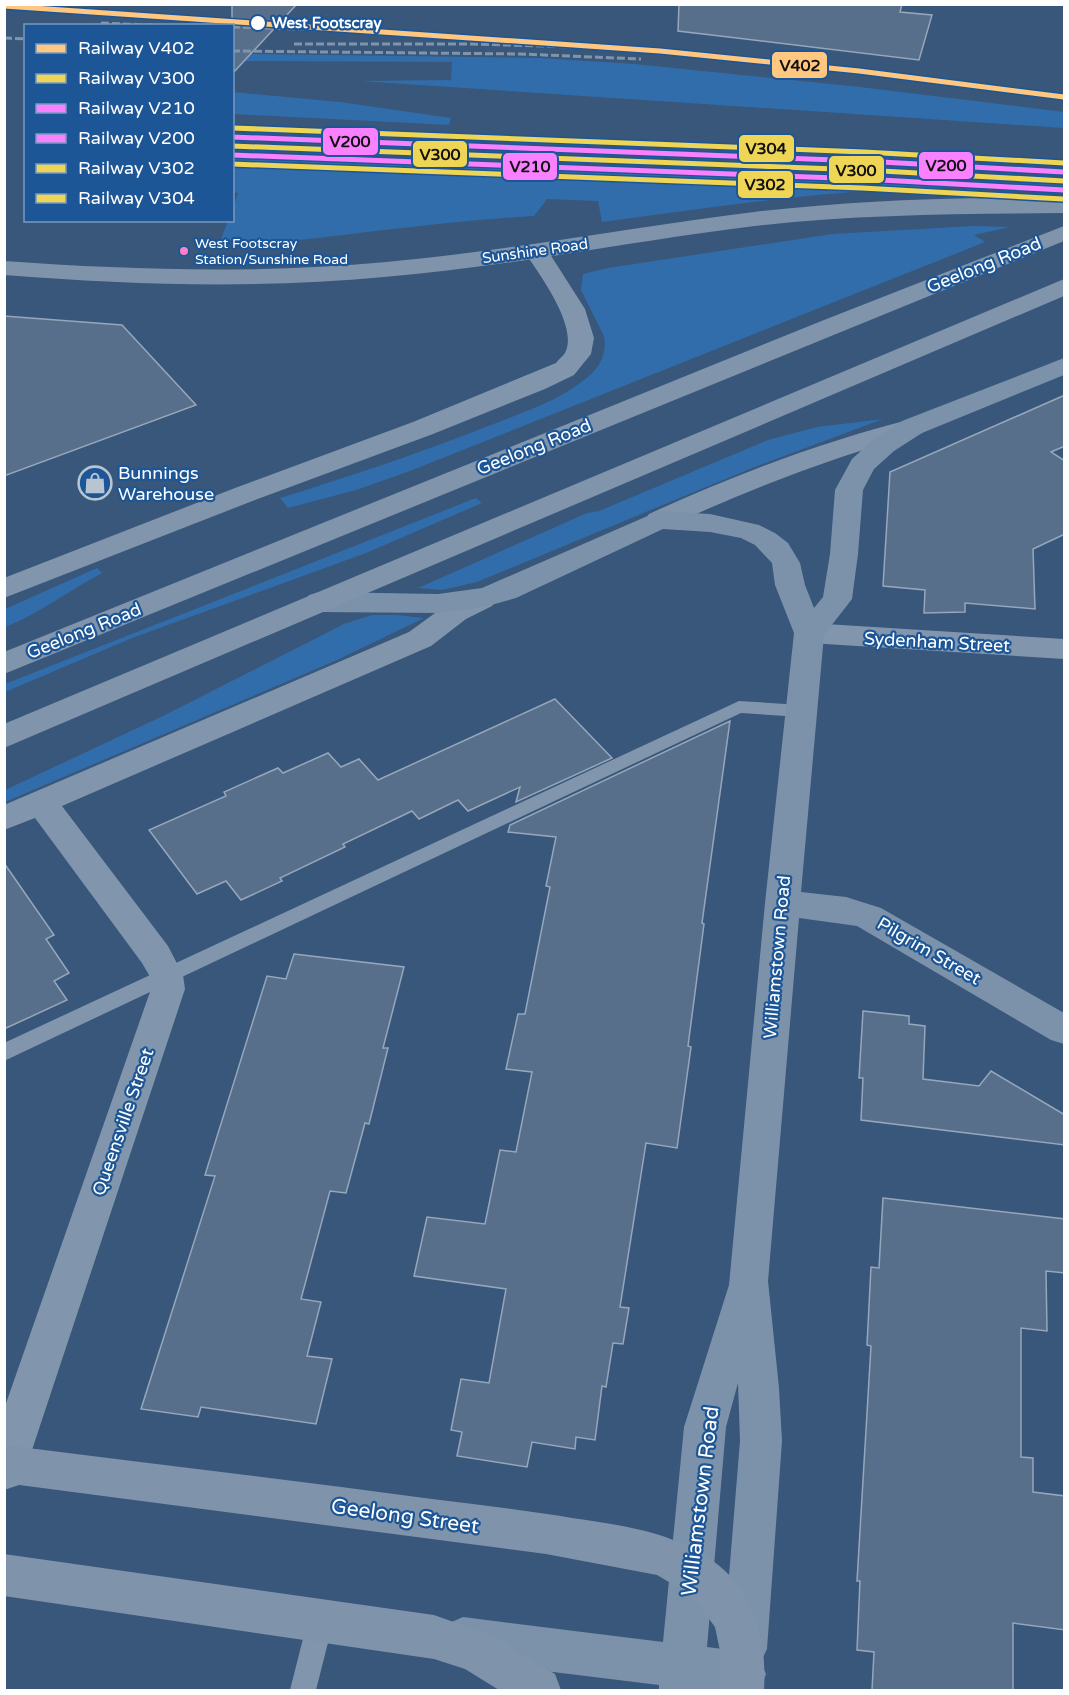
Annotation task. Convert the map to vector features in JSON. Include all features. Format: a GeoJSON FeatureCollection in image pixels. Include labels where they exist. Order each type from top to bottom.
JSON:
{"type":"FeatureCollection","features":[{"type":"Feature","properties":{"kind":"highway","name":"Geelong Road"},"geometry":{"type":"LineString","coordinates":[[4,664],[833,325],[1065,233]]}},
{"type":"Feature","properties":{"kind":"highway"},"geometry":{"type":"LineString","coordinates":[[4,737],[1065,287]]}},
{"type":"Feature","properties":{"kind":"main road","name":"Sunshine Road"},"geometry":{"type":"LineString","coordinates":[[4,268],[108,275],[287,277],[386,270],[754,219],[834,211],[917,205],[1065,206]]}},
{"type":"Feature","properties":{"kind":"main road","name":"Geelong Street"},"geometry":{"type":"LineString","coordinates":[[5,1466],[595,1541],[649,1552],[690,1570],[711,1586],[733,1613],[740,1632],[743,1676]]}},
{"type":"Feature","properties":{"kind":"main road"},"geometry":{"type":"LineString","coordinates":[[4,1575],[321,1619],[450,1641],[477,1651],[539,1690]]}},
{"type":"Feature","properties":{"kind":"street"},"geometry":{"type":"LineString","coordinates":[[4,589],[245,494],[423,428],[536,383],[565,369],[578,354],[581,339],[578,325],[572,309],[536,251]]}},
{"type":"Feature","properties":{"kind":"street"},"geometry":{"type":"LineString","coordinates":[[4,818],[420,639],[456,612],[482,599],[506,591],[694,503],[815,455],[912,427],[1065,366]]}},
{"type":"Feature","properties":{"kind":"street"},"geometry":{"type":"LineString","coordinates":[[809,633],[837,599],[844,554],[849,490],[852,481],[870,458],[912,427]]}},
{"type":"Feature","properties":{"kind":"street","name":"Williamstown Road"},"geometry":{"type":"LineString","coordinates":[[660,520],[724,525],[749,531],[771,543],[786,562],[790,585],[809,633],[748,1281],[759,1388],[761,1441],[757,1523],[743,1676]]}},
{"type":"Feature","properties":{"kind":"street"},"geometry":{"type":"LineString","coordinates":[[319,602],[374,601],[454,604],[482,599]]}},
{"type":"Feature","properties":{"kind":"street","name":"Sydenham Street"},"geometry":{"type":"LineString","coordinates":[[809,633],[1065,649]]}},
{"type":"Feature","properties":{"kind":"street"},"geometry":{"type":"LineString","coordinates":[[41,802],[156,955],[166,975]]}},
{"type":"Feature","properties":{"kind":"street","name":"Pilgrim Street"},"geometry":{"type":"LineString","coordinates":[[782,903],[846,910],[869,917],[1065,1030]]}},
{"type":"Feature","properties":{"kind":"street","name":"Queensville Street"},"geometry":{"type":"LineString","coordinates":[[5,1466],[168,990],[166,975]]}},
{"type":"Feature","properties":{"kind":"street","name":"Williamstown Road"},"geometry":{"type":"LineString","coordinates":[[681,1679],[705,1427],[748,1281]]}},
{"type":"Feature","properties":{"kind":"street"},"geometry":{"type":"LineString","coordinates":[[401,1631],[681,1679],[743,1676]]}},
{"type":"Feature","properties":{"kind":"lane"},"geometry":{"type":"LineString","coordinates":[[4,1053],[739,707],[801,711]]}},
{"type":"Feature","properties":{"kind":"lane"},"geometry":{"type":"LineString","coordinates":[[303,1690],[321,1619]]}},
{"type":"Feature","properties":{"kind":"shaded area"},"geometry":{"type":"Polygon","coordinates":[[[251,54],[540,58],[634,64],[860,87],[1064,112],[1064,128],[360,81],[451,80],[452,62],[245,61],[251,54]]]}},
{"type":"Feature","properties":{"kind":"shaded area"},"geometry":{"type":"Polygon","coordinates":[[[234,92],[340,102],[451,118],[449,125],[234,114],[234,92]]]}},
{"type":"Feature","properties":{"kind":"shaded area"},"geometry":{"type":"Polygon","coordinates":[[[234,153],[304,158],[1064,185],[1064,189],[971,187],[878,190],[774,200],[602,222],[598,201],[547,199],[534,216],[259,242],[221,239],[228,222],[234,222],[234,205],[238,193],[234,192],[234,153]]]}},
{"type":"Feature","properties":{"kind":"shaded area"},"geometry":{"type":"Polygon","coordinates":[[[973,226],[1010,227],[974,235],[985,242],[410,471],[356,490],[288,508],[280,498],[387,463],[542,405],[567,392],[589,376],[597,368],[605,348],[604,336],[581,290],[583,274],[608,268],[832,234],[973,226]]]}},
{"type":"Feature","properties":{"kind":"shaded area"},"geometry":{"type":"Polygon","coordinates":[[[883,419],[752,468],[477,582],[442,590],[418,588],[587,513],[599,511],[768,440],[817,427],[883,419]]]}},
{"type":"Feature","properties":{"kind":"shaded area"},"geometry":{"type":"Polygon","coordinates":[[[476,498],[482,503],[366,553],[132,638],[5,692],[5,684],[476,498]]]}},
{"type":"Feature","properties":{"kind":"shaded area"},"geometry":{"type":"Polygon","coordinates":[[[97,568],[102,573],[5,627],[5,609],[97,568]]]}},
{"type":"Feature","properties":{"kind":"shaded area"},"geometry":{"type":"Polygon","coordinates":[[[372,615],[424,618],[337,660],[5,802],[5,790],[163,716],[344,624],[372,615]]]}},
{"type":"Feature","properties":{"kind":"building","name":"West Footscray"},"geometry":{"type":"Polygon","coordinates":[[[232,4],[297,4],[234,72],[234,24],[232,24],[232,4]]]}},
{"type":"Feature","properties":{"kind":"building"},"geometry":{"type":"Polygon","coordinates":[[[679,4],[902,4],[900,12],[932,15],[919,60],[678,31],[679,4]]]}},
{"type":"Feature","properties":{"kind":"building"},"geometry":{"type":"Polygon","coordinates":[[[4,316],[122,325],[196,405],[4,476],[4,316]]]}},
{"type":"Feature","properties":{"kind":"building"},"geometry":{"type":"Polygon","coordinates":[[[1065,395],[1065,446],[1051,452],[1065,461],[1065,534],[1033,549],[1035,609],[965,603],[965,612],[924,613],[925,590],[883,586],[890,472],[1065,395]]]}},
{"type":"Feature","properties":{"kind":"building"},"geometry":{"type":"Polygon","coordinates":[[[555,699],[612,758],[516,802],[520,787],[468,811],[458,800],[419,819],[412,811],[343,844],[345,847],[280,878],[282,881],[241,900],[226,881],[197,894],[149,830],[226,796],[224,792],[278,768],[283,773],[328,753],[341,767],[359,759],[378,780],[555,699]]]}},
{"type":"Feature","properties":{"kind":"building"},"geometry":{"type":"Polygon","coordinates":[[[730,721],[702,923],[704,924],[688,1046],[691,1047],[677,1148],[646,1143],[620,1307],[629,1308],[623,1344],[613,1343],[606,1387],[602,1386],[595,1440],[576,1437],[575,1449],[532,1442],[527,1467],[457,1456],[462,1432],[451,1430],[461,1379],[489,1383],[506,1289],[414,1276],[427,1217],[485,1224],[500,1150],[516,1152],[532,1072],[506,1069],[518,1014],[525,1014],[550,887],[546,886],[556,837],[508,832],[510,825],[730,721]]]}},
{"type":"Feature","properties":{"kind":"building"},"geometry":{"type":"Polygon","coordinates":[[[4,863],[54,935],[46,939],[69,973],[54,981],[67,1000],[4,1029],[4,863]]]}},
{"type":"Feature","properties":{"kind":"building"},"geometry":{"type":"Polygon","coordinates":[[[294,954],[404,967],[383,1048],[388,1048],[369,1124],[365,1123],[346,1193],[330,1191],[301,1299],[321,1302],[307,1356],[332,1359],[316,1424],[201,1407],[198,1417],[141,1409],[215,1176],[205,1175],[267,976],[286,979],[294,954]]]}},
{"type":"Feature","properties":{"kind":"building"},"geometry":{"type":"Polygon","coordinates":[[[863,1011],[909,1016],[909,1024],[925,1026],[923,1079],[979,1086],[991,1071],[1065,1115],[1065,1145],[861,1120],[863,1078],[859,1078],[863,1011]]]}},
{"type":"Feature","properties":{"kind":"building"},"geometry":{"type":"Polygon","coordinates":[[[883,1198],[1065,1219],[1065,1273],[1046,1271],[1047,1331],[1021,1328],[1021,1457],[1033,1458],[1033,1492],[1065,1496],[1065,1630],[1013,1623],[1013,1690],[872,1690],[874,1652],[857,1650],[860,1581],[857,1581],[871,1346],[867,1345],[871,1267],[879,1268],[883,1198]]]}},
{"type":"Feature","properties":{"kind":"railway"},"geometry":{"type":"LineString","coordinates":[[101,23],[126,24]]}},
{"type":"Feature","properties":{"kind":"railway"},"geometry":{"type":"LineString","coordinates":[[234,27],[360,31]]}},
{"type":"Feature","properties":{"kind":"railway"},"geometry":{"type":"LineString","coordinates":[[4,38],[24,39]]}},
{"type":"Feature","properties":{"kind":"railway"},"geometry":{"type":"LineString","coordinates":[[294,44],[472,44],[612,48]]}},
{"type":"Feature","properties":{"kind":"railway"},"geometry":{"type":"LineString","coordinates":[[234,51],[520,54],[641,59]]}},
{"type":"Feature","properties":{"kind":"rail line","name":"V402"},"geometry":{"type":"LineString","coordinates":[[4,6],[660,51],[859,71],[1064,97]]}},
{"type":"Feature","properties":{"kind":"rail line","name":"V304"},"geometry":{"type":"LineString","coordinates":[[234,128],[864,152],[1064,163]]}},
{"type":"Feature","properties":{"kind":"rail line","name":"V200"},"geometry":{"type":"LineString","coordinates":[[234,137],[863,161],[1064,172]]}},
{"type":"Feature","properties":{"kind":"rail line","name":"V300"},"geometry":{"type":"LineString","coordinates":[[234,146],[863,170],[1064,181]]}},
{"type":"Feature","properties":{"kind":"rail line","name":"V210"},"geometry":{"type":"LineString","coordinates":[[234,155],[863,179],[1064,190]]}},
{"type":"Feature","properties":{"kind":"rail line","name":"V302"},"geometry":{"type":"LineString","coordinates":[[234,164],[862,188],[1063,199]]}},
{"type":"Feature","properties":{"kind":"place","name":"West Footscray"},"geometry":{"type":"Point","coordinates":[258,23]}},
{"type":"Feature","properties":{"kind":"place","name":"West Footscray Station/Sunshine Road"},"geometry":{"type":"Point","coordinates":[184,251]}},
{"type":"Feature","properties":{"kind":"place","name":"Bunnings Warehouse"},"geometry":{"type":"Point","coordinates":[95,483]}}]}
